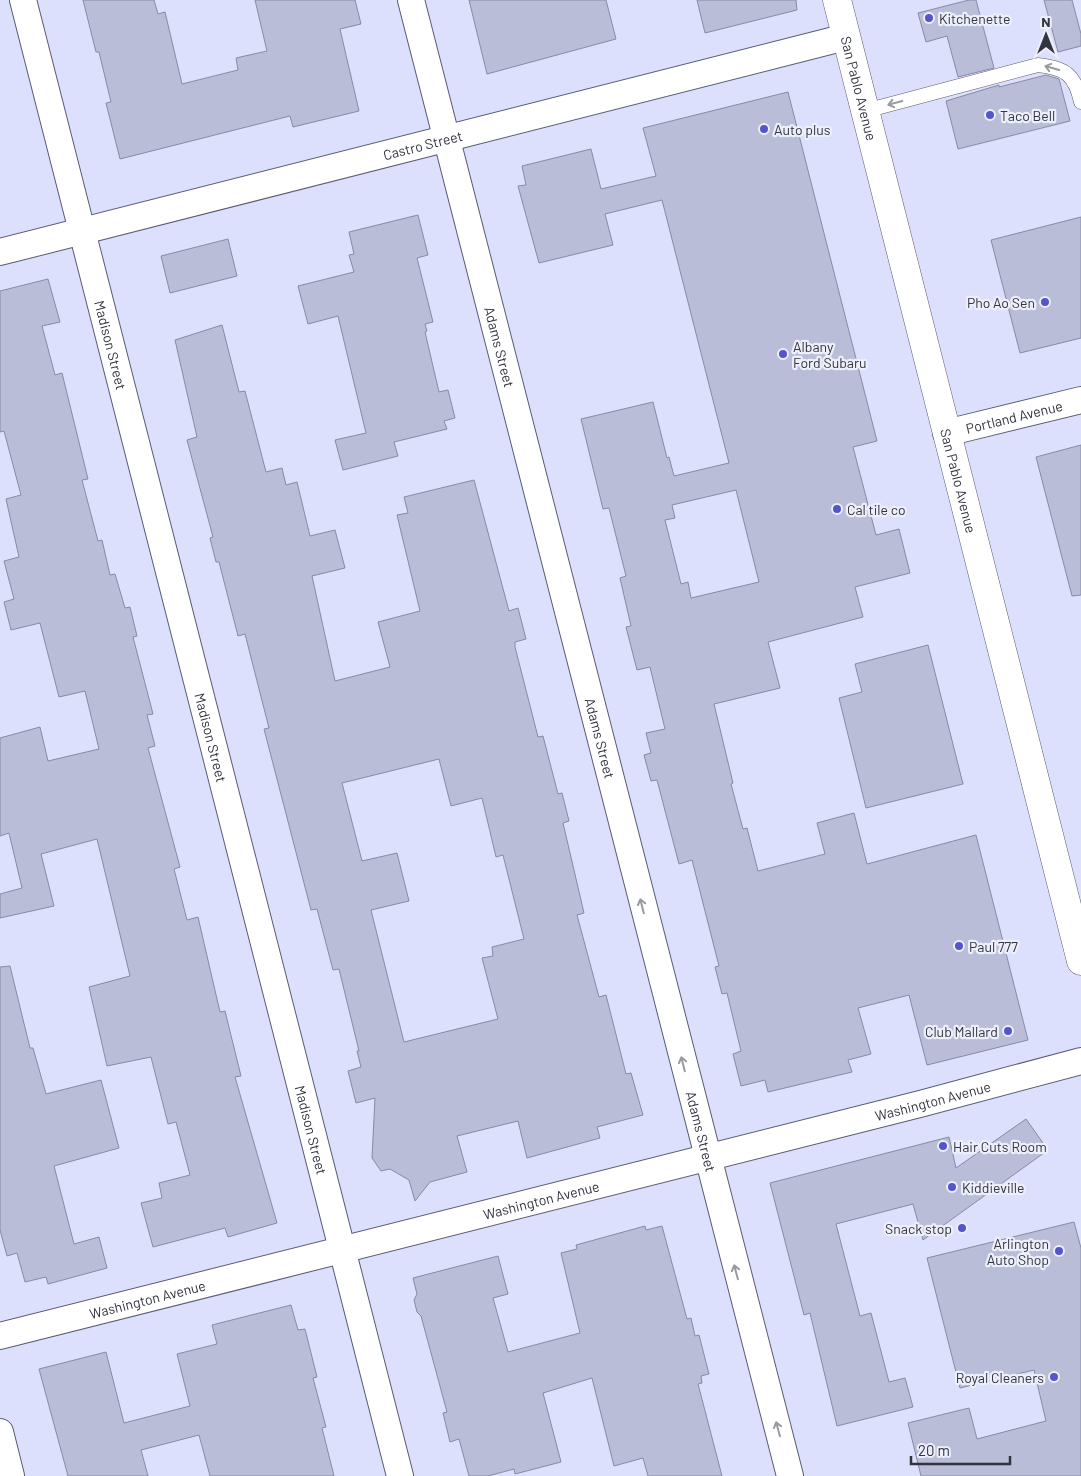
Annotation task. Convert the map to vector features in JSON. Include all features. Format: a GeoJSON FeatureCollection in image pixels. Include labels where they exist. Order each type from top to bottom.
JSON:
{"type":"FeatureCollection","features":[{"type":"Feature","properties":{"kind":"main road","name":"San Pablo Avenue"},"geometry":{"type":"LineString","coordinates":[[836,0],[1081,962]]}},
{"type":"Feature","properties":{"kind":"street","name":"Madison Street"},"geometry":{"type":"LineString","coordinates":[[23,0],[400,1476]]}},
{"type":"Feature","properties":{"kind":"street","name":"Adams Street"},"geometry":{"type":"LineString","coordinates":[[411,0],[706,1157],[790,1476]]}},
{"type":"Feature","properties":{"kind":"street","name":"Castro Street"},"geometry":{"type":"LineString","coordinates":[[0,252],[846,38]]}},
{"type":"Feature","properties":{"kind":"street","name":"Portland Avenue"},"geometry":{"type":"LineString","coordinates":[[946,433],[1081,400]]}},
{"type":"Feature","properties":{"kind":"street","name":"Washington Avenue"},"geometry":{"type":"LineString","coordinates":[[0,1336],[1081,1061]]}},
{"type":"Feature","properties":{"kind":"street"},"geometry":{"type":"LineString","coordinates":[[0,1432],[11,1476]]}},
{"type":"Feature","properties":{"kind":"lane"},"geometry":{"type":"LineString","coordinates":[[864,111],[1038,65],[1054,66],[1069,75],[1077,84],[1081,102]]}},
{"type":"Feature","properties":{"kind":"building"},"geometry":{"type":"Polygon","coordinates":[[[83,0],[154,0],[158,14],[165,12],[182,84],[238,70],[236,58],[267,51],[255,0],[355,0],[361,24],[340,29],[359,111],[293,127],[290,116],[120,159],[106,103],[111,102],[99,52],[96,52],[83,0]]]}},
{"type":"Feature","properties":{"kind":"building"},"geometry":{"type":"Polygon","coordinates":[[[469,0],[606,0],[616,39],[487,74],[469,0]]]}},
{"type":"Feature","properties":{"kind":"building"},"geometry":{"type":"Polygon","coordinates":[[[697,0],[796,0],[797,10],[705,33],[697,0]]]}},
{"type":"Feature","properties":{"kind":"building"},"geometry":{"type":"Polygon","coordinates":[[[969,0],[976,0],[994,68],[958,77],[947,36],[926,42],[918,13],[969,0]]]}},
{"type":"Feature","properties":{"kind":"building"},"geometry":{"type":"Polygon","coordinates":[[[1044,0],[1072,0],[1081,34],[1081,46],[1058,52],[1044,0]]]}},
{"type":"Feature","properties":{"kind":"building"},"geometry":{"type":"Polygon","coordinates":[[[1046,75],[1059,79],[1070,121],[958,149],[946,101],[999,85],[999,87],[1046,75]]]}},
{"type":"Feature","properties":{"kind":"building"},"geometry":{"type":"Polygon","coordinates":[[[788,92],[877,441],[853,447],[876,535],[899,529],[910,573],[855,587],[863,617],[768,642],[780,688],[714,704],[733,783],[731,784],[743,829],[747,828],[758,871],[825,854],[817,823],[854,813],[867,864],[976,835],[1028,1040],[927,1065],[909,995],[858,1008],[871,1054],[848,1060],[852,1072],[768,1092],[765,1080],[741,1086],[733,1054],[741,1051],[727,993],[722,994],[715,967],[719,966],[692,860],[679,864],[657,780],[651,781],[644,755],[651,753],[646,733],[665,729],[650,667],[637,670],[626,627],[631,626],[620,578],[626,576],[609,508],[603,509],[581,419],[653,402],[667,458],[669,457],[674,476],[729,463],[662,200],[605,214],[613,245],[539,263],[518,186],[526,185],[522,166],[591,149],[601,189],[656,176],[643,128],[788,92]],[[736,490],[672,505],[675,518],[665,520],[681,584],[688,582],[691,598],[759,582],[736,490]]]}},
{"type":"Feature","properties":{"kind":"building"},"geometry":{"type":"Polygon","coordinates":[[[418,215],[428,255],[417,258],[433,322],[425,324],[427,331],[425,332],[439,392],[448,390],[455,418],[444,421],[447,429],[394,442],[398,456],[343,470],[335,440],[366,433],[338,316],[308,324],[298,286],[354,272],[349,255],[354,254],[349,232],[418,215]]]}},
{"type":"Feature","properties":{"kind":"building"},"geometry":{"type":"Polygon","coordinates":[[[1081,217],[1081,338],[1020,353],[991,240],[1081,217]]]}},
{"type":"Feature","properties":{"kind":"building"},"geometry":{"type":"Polygon","coordinates":[[[228,239],[237,276],[170,293],[161,256],[228,239]]]}},
{"type":"Feature","properties":{"kind":"building"},"geometry":{"type":"Polygon","coordinates":[[[48,279],[60,322],[42,326],[55,375],[62,373],[88,479],[82,480],[98,541],[102,540],[110,575],[115,574],[125,608],[130,607],[137,636],[133,637],[153,714],[147,715],[155,746],[148,748],[180,867],[174,869],[187,920],[198,917],[220,1012],[225,1011],[241,1076],[235,1077],[277,1223],[228,1237],[225,1228],[153,1247],[141,1203],[162,1198],[159,1183],[190,1175],[176,1122],[168,1124],[151,1057],[107,1066],[89,987],[130,976],[97,839],[41,854],[54,906],[0,918],[0,894],[22,888],[9,833],[0,836],[0,738],[40,727],[48,761],[99,749],[85,691],[59,697],[40,623],[11,630],[4,602],[14,599],[4,561],[19,557],[6,499],[21,495],[4,431],[0,432],[0,291],[48,279]]]}},
{"type":"Feature","properties":{"kind":"building"},"geometry":{"type":"Polygon","coordinates":[[[222,325],[239,392],[245,391],[266,472],[282,468],[286,485],[297,482],[310,536],[335,530],[345,568],[312,576],[335,681],[390,667],[378,622],[420,611],[397,515],[408,513],[404,497],[474,480],[509,611],[518,608],[526,639],[515,642],[515,647],[538,737],[543,736],[558,794],[562,793],[569,821],[563,823],[584,913],[577,915],[599,997],[606,995],[626,1074],[631,1073],[643,1115],[597,1127],[600,1138],[527,1158],[518,1121],[457,1136],[467,1172],[430,1182],[415,1201],[409,1180],[390,1169],[381,1171],[372,1158],[375,1098],[356,1103],[348,1071],[361,1067],[357,1051],[359,1051],[339,969],[333,970],[317,909],[311,910],[264,729],[269,728],[245,634],[238,636],[219,562],[216,562],[210,538],[213,537],[187,440],[197,437],[175,340],[222,325]],[[439,759],[342,783],[362,861],[397,853],[409,901],[371,910],[404,1042],[498,1019],[482,958],[493,956],[492,947],[524,939],[503,855],[496,857],[482,798],[451,806],[439,759]]]}},
{"type":"Feature","properties":{"kind":"building"},"geometry":{"type":"Polygon","coordinates":[[[1081,445],[1081,595],[1072,596],[1036,457],[1081,445]]]}},
{"type":"Feature","properties":{"kind":"building"},"geometry":{"type":"Polygon","coordinates":[[[928,645],[963,784],[866,808],[839,698],[862,692],[855,664],[928,645]]]}},
{"type":"Feature","properties":{"kind":"building"},"geometry":{"type":"Polygon","coordinates":[[[10,966],[30,1048],[33,1048],[46,1094],[101,1080],[119,1148],[54,1166],[74,1244],[99,1237],[107,1268],[48,1284],[46,1277],[25,1282],[17,1253],[7,1256],[0,1230],[0,967],[10,966]]]}},
{"type":"Feature","properties":{"kind":"building"},"geometry":{"type":"Polygon","coordinates":[[[1026,1119],[1048,1150],[923,1240],[913,1204],[836,1224],[860,1316],[871,1313],[889,1382],[905,1378],[913,1407],[837,1426],[810,1313],[804,1315],[770,1183],[949,1137],[956,1168],[1026,1119]]]}},
{"type":"Feature","properties":{"kind":"building"},"geometry":{"type":"Polygon","coordinates":[[[1074,1222],[1081,1248],[1081,1476],[921,1476],[908,1423],[969,1408],[977,1439],[1046,1421],[1034,1370],[960,1388],[927,1258],[1074,1222]]]}},
{"type":"Feature","properties":{"kind":"building"},"geometry":{"type":"Polygon","coordinates":[[[645,1226],[646,1230],[662,1226],[687,1319],[691,1318],[695,1336],[699,1335],[709,1374],[701,1376],[702,1383],[698,1384],[722,1476],[648,1476],[643,1458],[614,1466],[592,1378],[543,1393],[561,1462],[515,1474],[514,1469],[488,1476],[469,1476],[459,1439],[450,1442],[443,1413],[447,1412],[421,1316],[417,1312],[414,1300],[417,1294],[413,1278],[498,1256],[508,1294],[493,1298],[508,1352],[580,1333],[561,1253],[577,1249],[576,1245],[645,1226]]]}},
{"type":"Feature","properties":{"kind":"building"},"geometry":{"type":"Polygon","coordinates":[[[291,1305],[298,1330],[305,1329],[317,1377],[313,1378],[326,1427],[322,1428],[334,1476],[210,1476],[199,1435],[141,1450],[148,1476],[68,1476],[39,1369],[106,1352],[124,1423],[190,1406],[177,1354],[217,1344],[212,1325],[291,1305]]]}},
{"type":"Feature","properties":{"kind":"place","name":"Kitchenette"},"geometry":{"type":"Point","coordinates":[929,18]}},
{"type":"Feature","properties":{"kind":"place","name":"Taco Bell"},"geometry":{"type":"Point","coordinates":[990,115]}},
{"type":"Feature","properties":{"kind":"place","name":"Auto plus"},"geometry":{"type":"Point","coordinates":[764,129]}},
{"type":"Feature","properties":{"kind":"place","name":"Pho Ao Sen"},"geometry":{"type":"Point","coordinates":[1045,302]}},
{"type":"Feature","properties":{"kind":"place","name":"Albany Ford Subaru"},"geometry":{"type":"Point","coordinates":[783,354]}},
{"type":"Feature","properties":{"kind":"place","name":"Cal tile co"},"geometry":{"type":"Point","coordinates":[837,509]}},
{"type":"Feature","properties":{"kind":"place","name":"Paul 777"},"geometry":{"type":"Point","coordinates":[959,946]}},
{"type":"Feature","properties":{"kind":"place","name":"Club Mallard"},"geometry":{"type":"Point","coordinates":[1008,1031]}},
{"type":"Feature","properties":{"kind":"place","name":"Hair Cuts Room"},"geometry":{"type":"Point","coordinates":[943,1146]}},
{"type":"Feature","properties":{"kind":"place","name":"Kiddieville"},"geometry":{"type":"Point","coordinates":[952,1187]}},
{"type":"Feature","properties":{"kind":"place","name":"Snack stop"},"geometry":{"type":"Point","coordinates":[962,1228]}},
{"type":"Feature","properties":{"kind":"place","name":"Arlington Auto Shop"},"geometry":{"type":"Point","coordinates":[1059,1251]}},
{"type":"Feature","properties":{"kind":"place","name":"Royal Cleaners"},"geometry":{"type":"Point","coordinates":[1054,1377]}}]}
